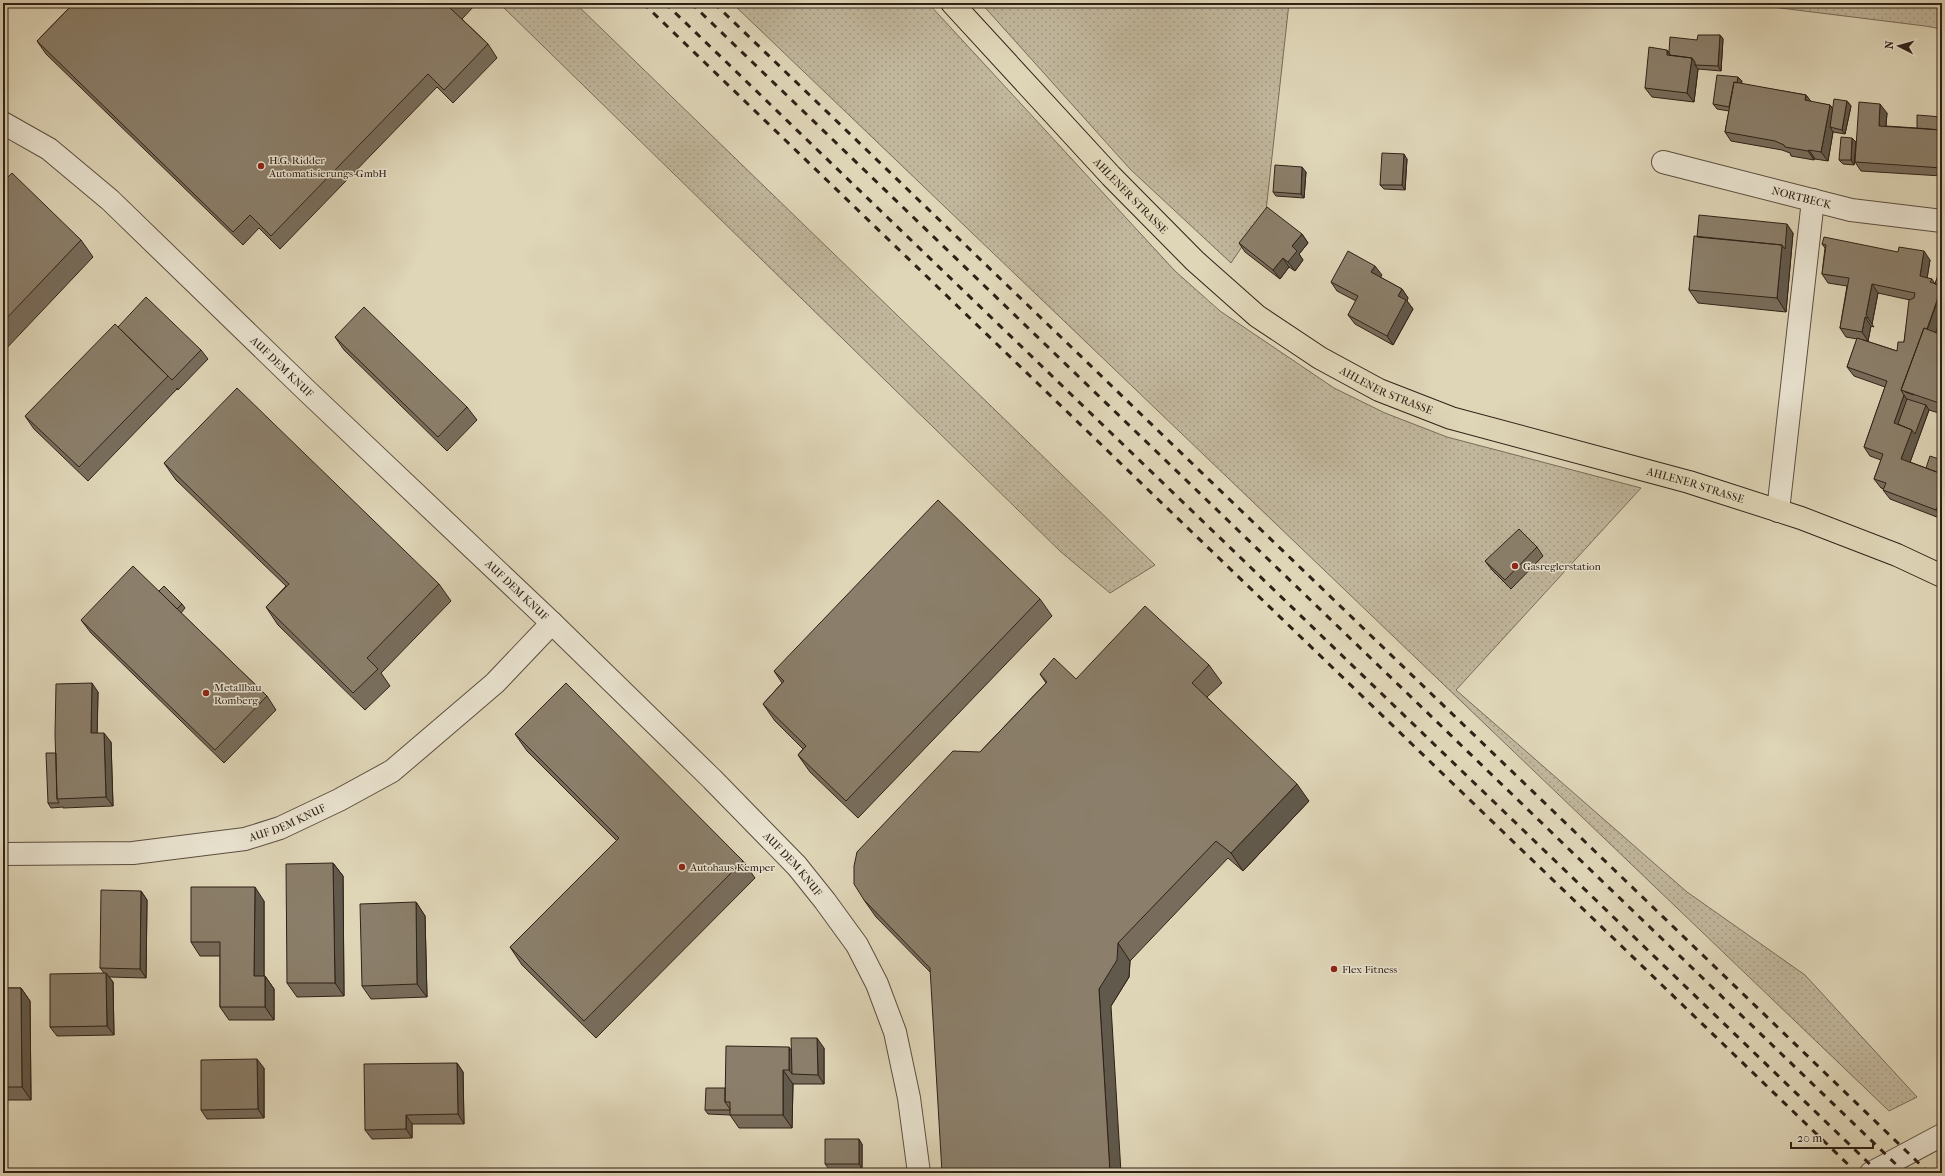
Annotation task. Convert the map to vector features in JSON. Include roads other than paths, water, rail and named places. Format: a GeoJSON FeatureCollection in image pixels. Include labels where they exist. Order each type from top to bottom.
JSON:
{"type":"FeatureCollection","features":[{"type":"Feature","properties":{"kind":"main road","name":"AHLENER STRASSE"},"geometry":{"type":"LineString","coordinates":[[952,3],[1111,176],[1195,261],[1257,316],[1320,358],[1379,390],[1451,418],[1689,482],[1778,511],[1897,555],[1942,576]]}},
{"type":"Feature","properties":{"kind":"street","name":"AUF DEM KNUF"},"geometry":{"type":"LineString","coordinates":[[3,123],[49,150],[110,200],[306,390],[552,623],[712,779],[797,866],[825,901],[857,946],[877,984],[895,1032],[909,1098],[919,1173]]}},
{"type":"Feature","properties":{"kind":"street","name":"NORTBECK"},"geometry":{"type":"LineString","coordinates":[[1663,162],[1851,210],[1942,221]]}},
{"type":"Feature","properties":{"kind":"street"},"geometry":{"type":"LineString","coordinates":[[1778,511],[1813,200]]}},
{"type":"Feature","properties":{"kind":"street","name":"AUF DEM KNUF"},"geometry":{"type":"LineString","coordinates":[[3,854],[133,853],[245,838],[280,828],[339,800],[392,771],[495,682],[552,623]]}},
{"type":"Feature","properties":{"kind":"street"},"geometry":{"type":"LineString","coordinates":[[1871,1173],[1942,1135]]}},
{"type":"Feature","properties":{"kind":"railway"},"geometry":{"type":"LineString","coordinates":[[643,3],[1857,1173]]}},
{"type":"Feature","properties":{"kind":"railway"},"geometry":{"type":"LineString","coordinates":[[665,3],[1879,1173]]}},
{"type":"Feature","properties":{"kind":"railway"},"geometry":{"type":"LineString","coordinates":[[691,3],[1905,1173]]}},
{"type":"Feature","properties":{"kind":"railway"},"geometry":{"type":"LineString","coordinates":[[714,3],[1929,1173]]}},
{"type":"Feature","properties":{"kind":"place","name":"H.G. Ridder Automatisierungs-GmbH"},"geometry":{"type":"Point","coordinates":[261,166]}},
{"type":"Feature","properties":{"kind":"place","name":"Gasreglerstation"},"geometry":{"type":"Point","coordinates":[1515,566]}},
{"type":"Feature","properties":{"kind":"place","name":"Metallbau Romberg"},"geometry":{"type":"Point","coordinates":[206,693]}},
{"type":"Feature","properties":{"kind":"place","name":"Autohaus Kemper"},"geometry":{"type":"Point","coordinates":[682,867]}},
{"type":"Feature","properties":{"kind":"place","name":"Flex Fitness"},"geometry":{"type":"Point","coordinates":[1334,969]}}]}
